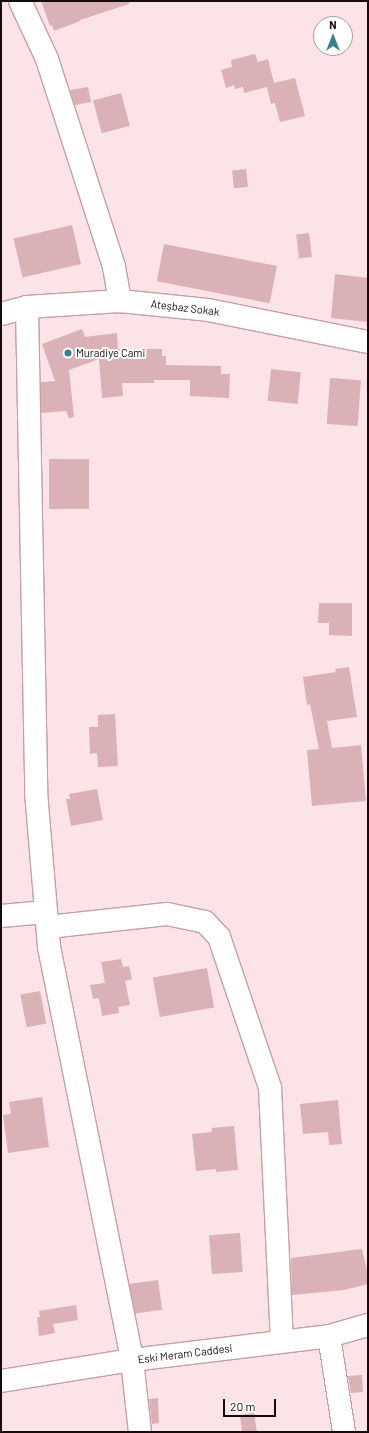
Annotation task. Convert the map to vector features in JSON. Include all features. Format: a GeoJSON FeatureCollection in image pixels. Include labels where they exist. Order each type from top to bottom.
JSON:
{"type":"FeatureCollection","features":[{"type":"Feature","properties":{"kind":"street"},"geometry":{"type":"LineString","coordinates":[[20,1],[47,59],[114,267],[120,301]]}},
{"type":"Feature","properties":{"kind":"street","name":"Ateşbaz Sokak"},"geometry":{"type":"LineString","coordinates":[[1,314],[27,307],[120,301],[208,310],[368,342]]}},
{"type":"Feature","properties":{"kind":"street"},"geometry":{"type":"LineString","coordinates":[[27,307],[36,792],[47,919],[51,955],[132,1360],[140,1432]]}},
{"type":"Feature","properties":{"kind":"street"},"geometry":{"type":"LineString","coordinates":[[1,916],[47,919],[167,914],[205,922],[219,937],[270,1088],[282,1341]]}},
{"type":"Feature","properties":{"kind":"street","name":"Eski Meram Caddesi"},"geometry":{"type":"LineString","coordinates":[[1,1381],[132,1360],[329,1336],[368,1326]]}},
{"type":"Feature","properties":{"kind":"street"},"geometry":{"type":"LineString","coordinates":[[329,1336],[344,1432]]}},
{"type":"Feature","properties":{"kind":"building"},"geometry":{"type":"Polygon","coordinates":[[[41,1],[129,1],[129,4],[80,20],[54,31],[52,25],[50,26],[41,1]]]}},
{"type":"Feature","properties":{"kind":"building"},"geometry":{"type":"Polygon","coordinates":[[[255,54],[258,62],[268,59],[274,83],[295,78],[305,116],[280,122],[275,103],[271,104],[267,87],[244,93],[243,87],[235,89],[234,85],[226,88],[221,70],[232,67],[231,60],[255,54]]]}},
{"type":"Feature","properties":{"kind":"building"},"geometry":{"type":"Polygon","coordinates":[[[88,87],[91,102],[75,105],[70,90],[88,87]]]}},
{"type":"Feature","properties":{"kind":"building"},"geometry":{"type":"Polygon","coordinates":[[[121,93],[130,126],[102,133],[93,101],[121,93]]]}},
{"type":"Feature","properties":{"kind":"building"},"geometry":{"type":"Polygon","coordinates":[[[246,169],[248,187],[234,188],[232,170],[246,169]]]}},
{"type":"Feature","properties":{"kind":"building"},"geometry":{"type":"Polygon","coordinates":[[[72,225],[81,264],[23,277],[14,238],[72,225]]]}},
{"type":"Feature","properties":{"kind":"building"},"geometry":{"type":"Polygon","coordinates":[[[309,233],[312,257],[299,258],[296,235],[309,233]]]}},
{"type":"Feature","properties":{"kind":"building"},"geometry":{"type":"Polygon","coordinates":[[[164,244],[277,266],[270,303],[157,281],[164,244]]]}},
{"type":"Feature","properties":{"kind":"building"},"geometry":{"type":"Polygon","coordinates":[[[335,274],[368,278],[368,322],[331,318],[335,274]]]}},
{"type":"Feature","properties":{"kind":"building"},"geometry":{"type":"Polygon","coordinates":[[[82,329],[85,337],[117,333],[118,349],[162,349],[162,356],[166,356],[166,365],[221,366],[221,374],[230,374],[229,398],[190,396],[190,380],[154,380],[154,383],[122,383],[123,396],[102,398],[99,359],[69,370],[74,417],[69,418],[66,411],[41,413],[41,382],[55,381],[42,344],[82,329]]]}},
{"type":"Feature","properties":{"kind":"building"},"geometry":{"type":"Polygon","coordinates":[[[271,369],[301,372],[297,404],[268,401],[271,369]]]}},
{"type":"Feature","properties":{"kind":"building"},"geometry":{"type":"Polygon","coordinates":[[[330,378],[361,380],[358,426],[327,424],[330,378]]]}},
{"type":"Feature","properties":{"kind":"building"},"geometry":{"type":"Polygon","coordinates":[[[49,459],[89,459],[89,509],[49,509],[49,459]]]}},
{"type":"Feature","properties":{"kind":"building"},"geometry":{"type":"Polygon","coordinates":[[[319,603],[352,603],[352,636],[329,635],[329,623],[318,623],[319,603]]]}},
{"type":"Feature","properties":{"kind":"building"},"geometry":{"type":"Polygon","coordinates":[[[349,667],[357,717],[327,721],[332,748],[361,745],[366,801],[312,806],[307,750],[319,749],[310,704],[307,705],[303,677],[336,672],[335,669],[349,667]]]}},
{"type":"Feature","properties":{"kind":"building"},"geometry":{"type":"Polygon","coordinates":[[[115,714],[118,766],[98,767],[97,753],[90,754],[89,727],[98,727],[98,715],[115,714]]]}},
{"type":"Feature","properties":{"kind":"building"},"geometry":{"type":"Polygon","coordinates":[[[97,789],[103,820],[71,826],[66,799],[70,799],[69,794],[97,789]]]}},
{"type":"Feature","properties":{"kind":"building"},"geometry":{"type":"Polygon","coordinates":[[[121,959],[123,967],[129,966],[132,979],[125,981],[130,1005],[118,1007],[119,1013],[102,1016],[99,998],[93,999],[90,985],[105,983],[101,962],[121,959]]]}},
{"type":"Feature","properties":{"kind":"building"},"geometry":{"type":"Polygon","coordinates":[[[207,968],[214,1007],[160,1017],[153,978],[207,968]]]}},
{"type":"Feature","properties":{"kind":"building"},"geometry":{"type":"Polygon","coordinates":[[[40,991],[46,1023],[27,1027],[20,995],[40,991]]]}},
{"type":"Feature","properties":{"kind":"building"},"geometry":{"type":"Polygon","coordinates":[[[42,1097],[49,1147],[8,1153],[3,1115],[11,1114],[9,1102],[42,1097]]]}},
{"type":"Feature","properties":{"kind":"building"},"geometry":{"type":"Polygon","coordinates":[[[338,1100],[342,1144],[329,1145],[328,1132],[303,1134],[300,1104],[338,1100]]]}},
{"type":"Feature","properties":{"kind":"building"},"geometry":{"type":"Polygon","coordinates":[[[234,1126],[238,1170],[216,1172],[216,1169],[196,1171],[192,1134],[212,1132],[212,1128],[234,1126]]]}},
{"type":"Feature","properties":{"kind":"building"},"geometry":{"type":"Polygon","coordinates":[[[240,1233],[243,1272],[212,1274],[209,1235],[240,1233]]]}},
{"type":"Feature","properties":{"kind":"building"},"geometry":{"type":"Polygon","coordinates":[[[362,1249],[368,1275],[368,1284],[344,1290],[292,1295],[291,1258],[362,1249]]]}},
{"type":"Feature","properties":{"kind":"building"},"geometry":{"type":"Polygon","coordinates":[[[158,1280],[162,1310],[133,1314],[129,1284],[158,1280]]]}},
{"type":"Feature","properties":{"kind":"building"},"geometry":{"type":"Polygon","coordinates":[[[76,1305],[78,1320],[53,1324],[55,1333],[39,1336],[37,1317],[40,1317],[39,1311],[76,1305]]]}},
{"type":"Feature","properties":{"kind":"building"},"geometry":{"type":"Polygon","coordinates":[[[362,1375],[363,1392],[351,1393],[348,1376],[362,1375]]]}},
{"type":"Feature","properties":{"kind":"building"},"geometry":{"type":"Polygon","coordinates":[[[158,1398],[159,1423],[152,1424],[149,1399],[158,1398]]]}},
{"type":"Feature","properties":{"kind":"building"},"geometry":{"type":"Polygon","coordinates":[[[254,1413],[257,1432],[242,1432],[240,1415],[254,1413]]]}},
{"type":"Feature","properties":{"kind":"place","name":"Muradiye Cami"},"geometry":{"type":"Point","coordinates":[68,353]}}]}
